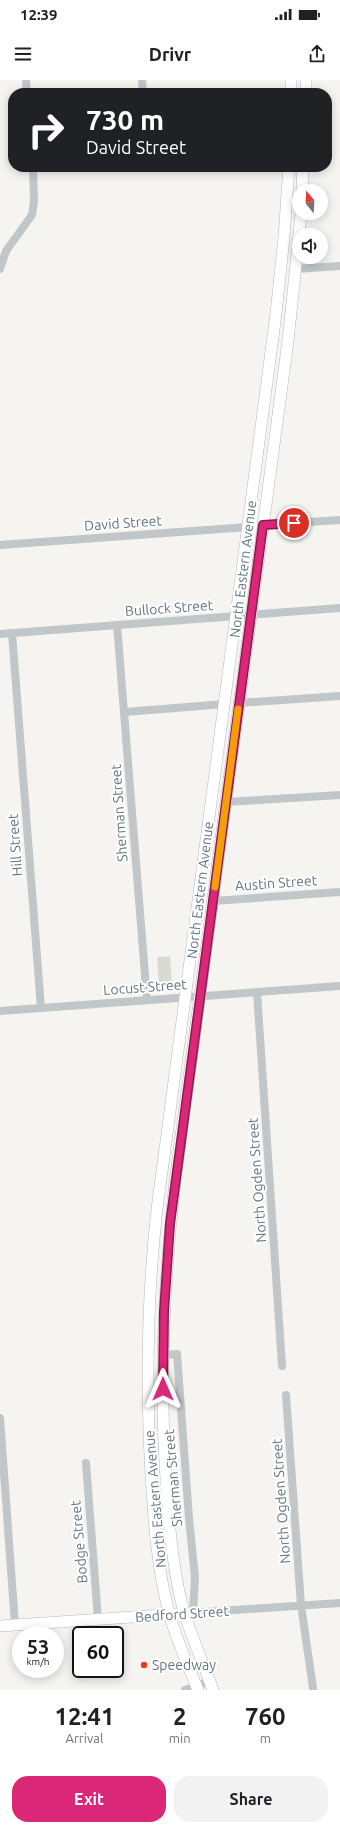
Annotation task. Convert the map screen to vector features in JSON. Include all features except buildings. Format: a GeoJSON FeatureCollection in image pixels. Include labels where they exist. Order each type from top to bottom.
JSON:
{"type":"FeatureCollection","features":[{"type":"Feature","properties":{"kind":"main road","name":"North Eastern Avenue"},"geometry":{"type":"LineString","coordinates":[[197,1688],[170,1614],[160,1567],[152,1487],[148,1399],[148,1340],[152,1267],[156,1224],[280,285],[289,172]]}},
{"type":"Feature","properties":{"kind":"main road"},"geometry":{"type":"LineString","coordinates":[[302,184],[303,172]]}},
{"type":"Feature","properties":{"kind":"main road","name":"North Eastern Avenue"},"geometry":{"type":"LineString","coordinates":[[212,1685],[175,1573],[169,1522],[164,1442],[163,1355],[165,1289],[170,1224],[296,264]]}},
{"type":"Feature","properties":{"kind":"main road","name":"Bedford Street"},"geometry":{"type":"LineString","coordinates":[[0,1626],[189,1613]]}},
{"type":"Feature","properties":{"kind":"street"},"geometry":{"type":"LineString","coordinates":[[0,269],[6,251],[32,215],[34,201],[33,172]]}},
{"type":"Feature","properties":{"kind":"street"},"geometry":{"type":"LineString","coordinates":[[296,269],[340,266]]}},
{"type":"Feature","properties":{"kind":"street"},"geometry":{"type":"LineString","coordinates":[[263,525],[340,520]]}},
{"type":"Feature","properties":{"kind":"street","name":"David Street"},"geometry":{"type":"LineString","coordinates":[[0,545],[248,527]]}},
{"type":"Feature","properties":{"kind":"street","name":"Bullock Street"},"geometry":{"type":"LineString","coordinates":[[0,634],[340,608]]}},
{"type":"Feature","properties":{"kind":"street","name":"Sherman Street"},"geometry":{"type":"LineString","coordinates":[[117,625],[147,1000]]}},
{"type":"Feature","properties":{"kind":"street","name":"Hill Street"},"geometry":{"type":"LineString","coordinates":[[12,633],[41,1008]]}},
{"type":"Feature","properties":{"kind":"street"},"geometry":{"type":"LineString","coordinates":[[239,703],[340,696]]}},
{"type":"Feature","properties":{"kind":"street"},"geometry":{"type":"LineString","coordinates":[[125,712],[225,704]]}},
{"type":"Feature","properties":{"kind":"street"},"geometry":{"type":"LineString","coordinates":[[226,802],[340,795]]}},
{"type":"Feature","properties":{"kind":"street","name":"Austin Street"},"geometry":{"type":"LineString","coordinates":[[213,901],[340,892]]}},
{"type":"Feature","properties":{"kind":"street","name":"Locust Street"},"geometry":{"type":"LineString","coordinates":[[0,1011],[340,986]]}},
{"type":"Feature","properties":{"kind":"street","name":"North Ogden Street"},"geometry":{"type":"LineString","coordinates":[[257,992],[282,1366]]}},
{"type":"Feature","properties":{"kind":"street","name":"Sherman Street"},"geometry":{"type":"LineString","coordinates":[[163,1355],[177,1354],[188,1511],[195,1577],[189,1613]]}},
{"type":"Feature","properties":{"kind":"street","name":"North Ogden Street"},"geometry":{"type":"LineString","coordinates":[[286,1395],[301,1605],[314,1688]]}},
{"type":"Feature","properties":{"kind":"street"},"geometry":{"type":"LineString","coordinates":[[0,1418],[15,1625]]}},
{"type":"Feature","properties":{"kind":"street","name":"Bodge Street"},"geometry":{"type":"LineString","coordinates":[[86,1463],[98,1619]]}},
{"type":"Feature","properties":{"kind":"street","name":"Bedford Street"},"geometry":{"type":"LineString","coordinates":[[189,1613],[340,1603]]}},
{"type":"Feature","properties":{"kind":"street"},"geometry":{"type":"LineString","coordinates":[[185,1690],[212,1685]]}},
{"type":"Feature","properties":{"kind":"shaded area"},"geometry":{"type":"Polygon","coordinates":[[[170,956],[172,984],[159,985],[157,957],[170,956]]]}},
{"type":"Feature","properties":{"kind":"slow traffic"},"geometry":{"type":"LineString","coordinates":[[215,887],[238,709]]}},
{"type":"Feature","properties":{"kind":"place","name":"Speedway"},"geometry":{"type":"Point","coordinates":[144,1665]}},
{"type":"Feature","properties":{"kind":"route"},"geometry":{"type":"LineString","coordinates":[[163,1389],[163,1334],[166,1267],[170,1224],[263,525],[294,523]]}}]}
